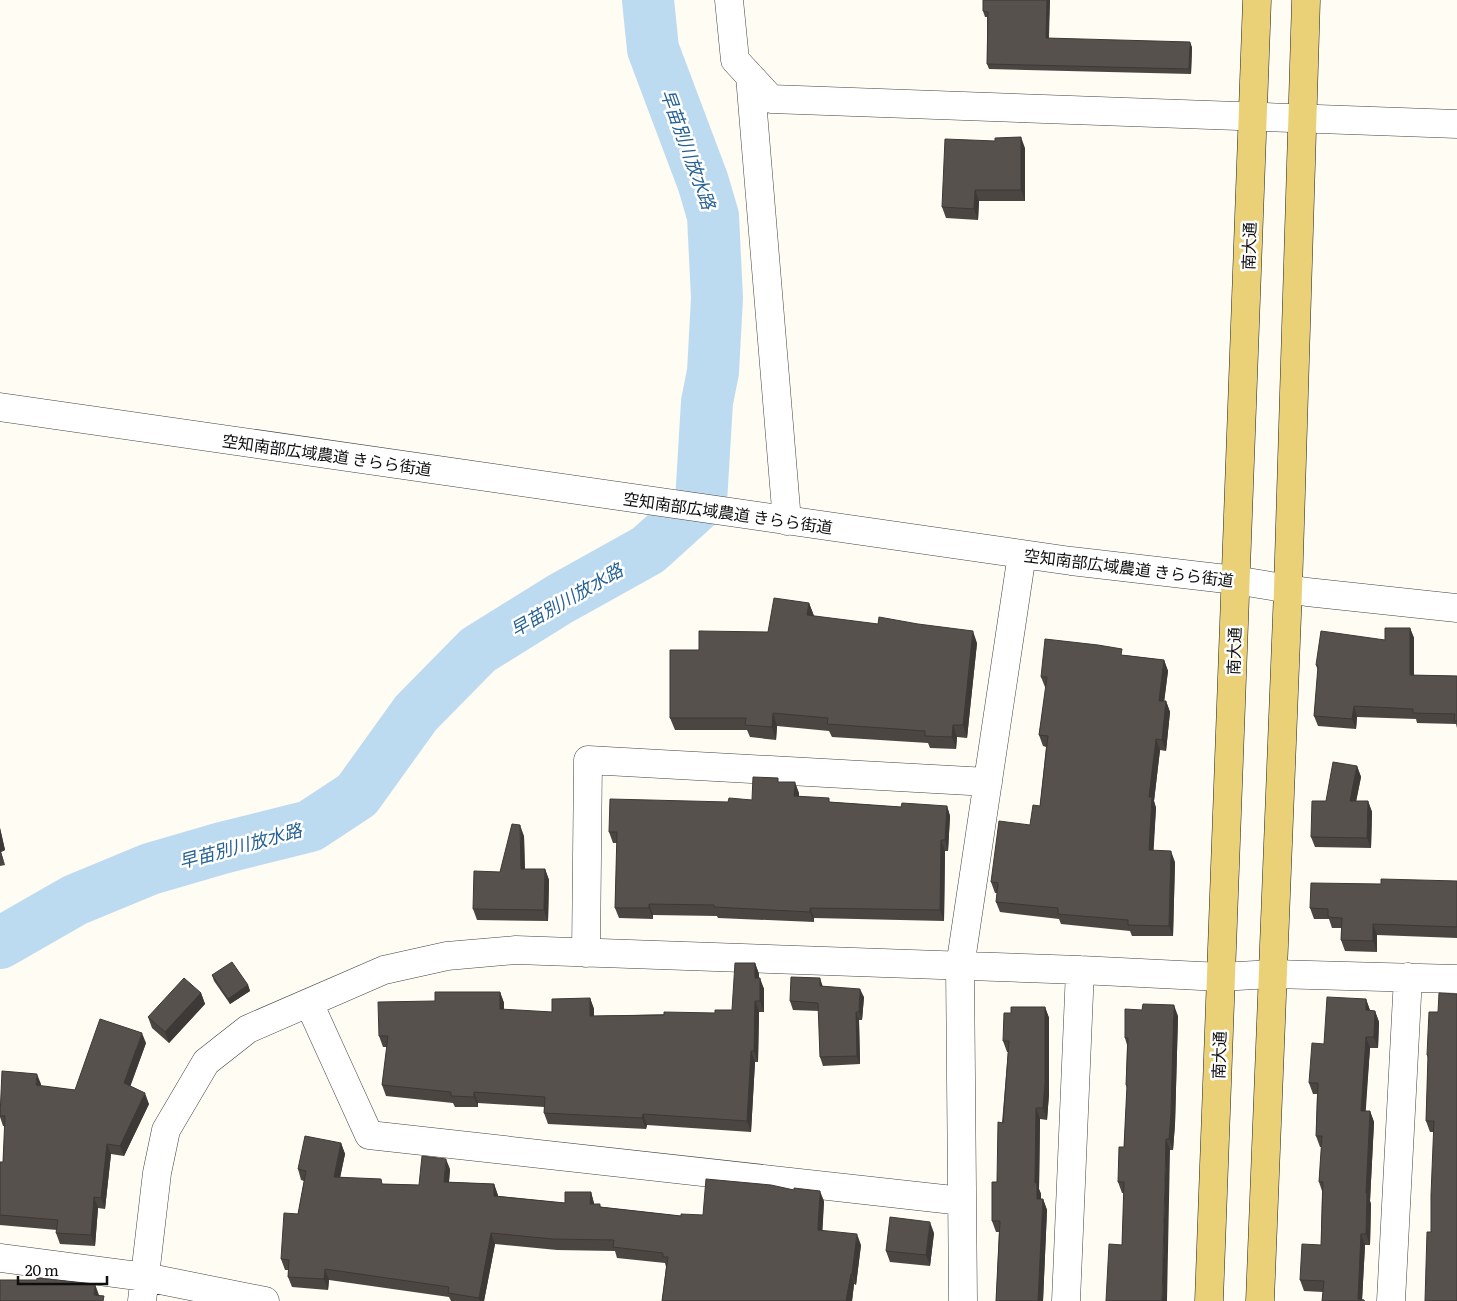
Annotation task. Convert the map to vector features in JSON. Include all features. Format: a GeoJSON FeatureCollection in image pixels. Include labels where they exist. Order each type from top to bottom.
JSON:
{"type":"FeatureCollection","features":[{"type":"Feature","properties":{"kind":"main road","name":"南大通"},"geometry":{"type":"LineString","coordinates":[[1209,1301],[1257,0]]}},
{"type":"Feature","properties":{"kind":"main road"},"geometry":{"type":"LineString","coordinates":[[1260,1301],[1288,590],[1306,0]]}},
{"type":"Feature","properties":{"kind":"street"},"geometry":{"type":"LineString","coordinates":[[729,0],[735,60],[771,99],[1457,124]]}},
{"type":"Feature","properties":{"kind":"street"},"geometry":{"type":"LineString","coordinates":[[750,76],[786,520]]}},
{"type":"Feature","properties":{"kind":"street","name":"空知南部広域農道 きらら街道"},"geometry":{"type":"LineString","coordinates":[[0,407],[1022,554],[1235,580],[1288,590],[1457,608]]}},
{"type":"Feature","properties":{"kind":"street"},"geometry":{"type":"LineString","coordinates":[[963,1301],[960,967],[1022,554]]}},
{"type":"Feature","properties":{"kind":"street"},"geometry":{"type":"LineString","coordinates":[[586,953],[588,760],[988,782]]}},
{"type":"Feature","properties":{"kind":"street"},"geometry":{"type":"LineString","coordinates":[[144,1289],[157,1173],[166,1130],[206,1062],[248,1029],[384,970],[447,956],[516,950],[1080,970],[1221,977],[1273,974],[1457,979]]}},
{"type":"Feature","properties":{"kind":"street"},"geometry":{"type":"LineString","coordinates":[[1066,1301],[1080,970]]}},
{"type":"Feature","properties":{"kind":"street"},"geometry":{"type":"LineString","coordinates":[[1391,1301],[1408,977]]}},
{"type":"Feature","properties":{"kind":"street"},"geometry":{"type":"LineString","coordinates":[[310,1003],[369,1135],[962,1201]]}},
{"type":"Feature","properties":{"kind":"street"},"geometry":{"type":"LineString","coordinates":[[0,1258],[144,1289],[265,1301]]}},
{"type":"Feature","properties":{"kind":"building"},"geometry":{"type":"Polygon","coordinates":[[[983,0],[1047,0],[1046,38],[1190,42],[1189,69],[987,64],[988,12],[983,11],[983,0]]]}},
{"type":"Feature","properties":{"kind":"building"},"geometry":{"type":"Polygon","coordinates":[[[1021,137],[1021,190],[975,190],[974,209],[942,207],[945,139],[995,141],[995,138],[1021,137]]]}},
{"type":"Feature","properties":{"kind":"building"},"geometry":{"type":"Polygon","coordinates":[[[774,598],[809,603],[807,615],[878,624],[879,617],[973,631],[963,725],[953,725],[952,737],[925,736],[925,731],[827,724],[828,718],[773,713],[772,727],[745,725],[746,718],[670,718],[670,650],[699,650],[699,631],[768,632],[774,598]]]}},
{"type":"Feature","properties":{"kind":"building"},"geometry":{"type":"Polygon","coordinates":[[[1385,628],[1410,628],[1410,675],[1457,676],[1457,721],[1454,721],[1455,714],[1413,713],[1413,709],[1354,706],[1352,719],[1314,716],[1318,666],[1316,665],[1321,631],[1385,640],[1385,628]]]}},
{"type":"Feature","properties":{"kind":"building"},"geometry":{"type":"Polygon","coordinates":[[[1045,639],[1122,649],[1121,655],[1164,660],[1159,701],[1166,701],[1162,740],[1156,739],[1149,797],[1152,797],[1149,850],[1171,851],[1169,926],[1128,925],[1128,920],[1058,914],[1058,908],[996,902],[998,883],[991,882],[999,821],[1030,825],[1033,805],[1040,806],[1048,736],[1039,735],[1047,677],[1041,677],[1045,639]]]}},
{"type":"Feature","properties":{"kind":"building"},"geometry":{"type":"Polygon","coordinates":[[[1333,762],[1357,766],[1350,801],[1368,801],[1367,838],[1311,837],[1312,801],[1326,801],[1333,762]]]}},
{"type":"Feature","properties":{"kind":"building"},"geometry":{"type":"Polygon","coordinates":[[[753,777],[778,778],[778,782],[795,782],[794,796],[829,798],[829,802],[901,807],[902,803],[947,806],[945,840],[941,840],[940,910],[810,908],[810,912],[714,907],[714,905],[649,904],[649,908],[615,908],[617,832],[609,832],[610,799],[728,802],[729,798],[752,800],[753,777]]]}},
{"type":"Feature","properties":{"kind":"building"},"geometry":{"type":"Polygon","coordinates":[[[512,824],[520,825],[521,869],[545,869],[544,910],[473,909],[474,871],[500,872],[512,824]]]}},
{"type":"Feature","properties":{"kind":"building"},"geometry":{"type":"Polygon","coordinates":[[[1381,879],[1457,881],[1457,927],[1373,924],[1373,941],[1341,940],[1342,918],[1328,917],[1328,909],[1310,908],[1311,883],[1381,884],[1381,879]]]}},
{"type":"Feature","properties":{"kind":"building"},"geometry":{"type":"Polygon","coordinates":[[[232,962],[248,985],[228,999],[212,975],[232,962]]]}},
{"type":"Feature","properties":{"kind":"building"},"geometry":{"type":"Polygon","coordinates":[[[735,963],[755,963],[755,978],[760,978],[760,1001],[755,1001],[754,1051],[751,1051],[747,1121],[643,1114],[642,1118],[544,1113],[545,1097],[474,1092],[474,1097],[451,1096],[451,1092],[382,1085],[388,1036],[379,1036],[378,1002],[435,1001],[435,992],[500,992],[500,1009],[552,1012],[552,999],[590,998],[590,1016],[664,1015],[664,1012],[715,1013],[715,1010],[732,1010],[735,963]]]}},
{"type":"Feature","properties":{"kind":"building"},"geometry":{"type":"Polygon","coordinates":[[[791,977],[820,978],[820,986],[860,989],[859,1012],[856,1012],[857,1056],[820,1057],[818,1003],[790,1001],[791,977]]]}},
{"type":"Feature","properties":{"kind":"building"},"geometry":{"type":"Polygon","coordinates":[[[184,978],[201,993],[165,1032],[148,1017],[184,978]]]}},
{"type":"Feature","properties":{"kind":"building"},"geometry":{"type":"Polygon","coordinates":[[[1439,993],[1457,994],[1457,1301],[1425,1301],[1427,1232],[1431,1232],[1434,1121],[1426,1121],[1427,1055],[1429,1012],[1438,1012],[1439,993]]]}},
{"type":"Feature","properties":{"kind":"building"},"geometry":{"type":"Polygon","coordinates":[[[1327,997],[1366,999],[1366,1010],[1375,1011],[1374,1037],[1366,1037],[1361,1111],[1370,1111],[1366,1234],[1361,1234],[1358,1299],[1364,1301],[1322,1301],[1324,1281],[1300,1280],[1302,1244],[1321,1245],[1323,1182],[1319,1182],[1322,1136],[1316,1136],[1318,1083],[1309,1083],[1312,1043],[1324,1044],[1327,997]]]}},
{"type":"Feature","properties":{"kind":"building"},"geometry":{"type":"Polygon","coordinates":[[[1143,1004],[1174,1005],[1171,1113],[1169,1139],[1166,1139],[1162,1301],[1106,1301],[1109,1244],[1122,1245],[1124,1182],[1118,1182],[1119,1147],[1124,1147],[1127,1085],[1128,1038],[1125,1038],[1125,1009],[1142,1010],[1143,1004]]]}},
{"type":"Feature","properties":{"kind":"building"},"geometry":{"type":"Polygon","coordinates":[[[1011,1007],[1045,1007],[1045,1083],[1043,1108],[1036,1108],[1035,1183],[1037,1183],[1037,1199],[1043,1199],[1038,1301],[996,1301],[1000,1221],[992,1221],[992,1182],[997,1182],[998,1122],[1003,1123],[1009,1041],[1003,1041],[1004,1013],[1011,1013],[1011,1007]]]}},
{"type":"Feature","properties":{"kind":"building"},"geometry":{"type":"Polygon","coordinates":[[[100,1019],[142,1033],[124,1083],[145,1093],[120,1146],[107,1144],[101,1198],[94,1197],[91,1235],[56,1233],[58,1220],[0,1215],[0,1162],[3,1162],[5,1116],[0,1116],[2,1071],[37,1074],[36,1085],[75,1090],[100,1019]]]}},
{"type":"Feature","properties":{"kind":"building"},"geometry":{"type":"Polygon","coordinates":[[[305,1136],[341,1143],[334,1177],[381,1179],[382,1184],[419,1185],[422,1156],[446,1159],[444,1182],[494,1184],[494,1196],[565,1203],[565,1192],[591,1192],[590,1204],[600,1204],[600,1207],[681,1216],[681,1214],[703,1215],[706,1179],[771,1185],[794,1190],[794,1188],[820,1191],[818,1230],[857,1234],[852,1274],[846,1301],[662,1301],[668,1257],[663,1257],[663,1253],[613,1247],[614,1240],[553,1239],[491,1233],[479,1298],[448,1293],[449,1287],[325,1269],[324,1279],[288,1277],[289,1260],[281,1259],[284,1213],[298,1214],[306,1171],[298,1169],[305,1136]]]}},
{"type":"Feature","properties":{"kind":"building"},"geometry":{"type":"Polygon","coordinates":[[[890,1217],[930,1222],[926,1255],[886,1251],[890,1217]]]}},
{"type":"Feature","properties":{"kind":"building"},"geometry":{"type":"Polygon","coordinates":[[[37,1278],[95,1284],[94,1295],[104,1296],[103,1301],[0,1301],[0,1280],[37,1280],[37,1278]]]}},
{"type":"Feature","properties":{"kind":"waterway","name":"早苗別川放水路"},"geometry":{"type":"LineString","coordinates":[[0,943],[75,900],[150,869],[222,848],[310,826],[357,795],[416,713],[478,650],[560,599],[648,550],[701,502],[707,402],[713,372],[717,298],[713,216],[703,182],[653,49],[648,0]]}}]}
